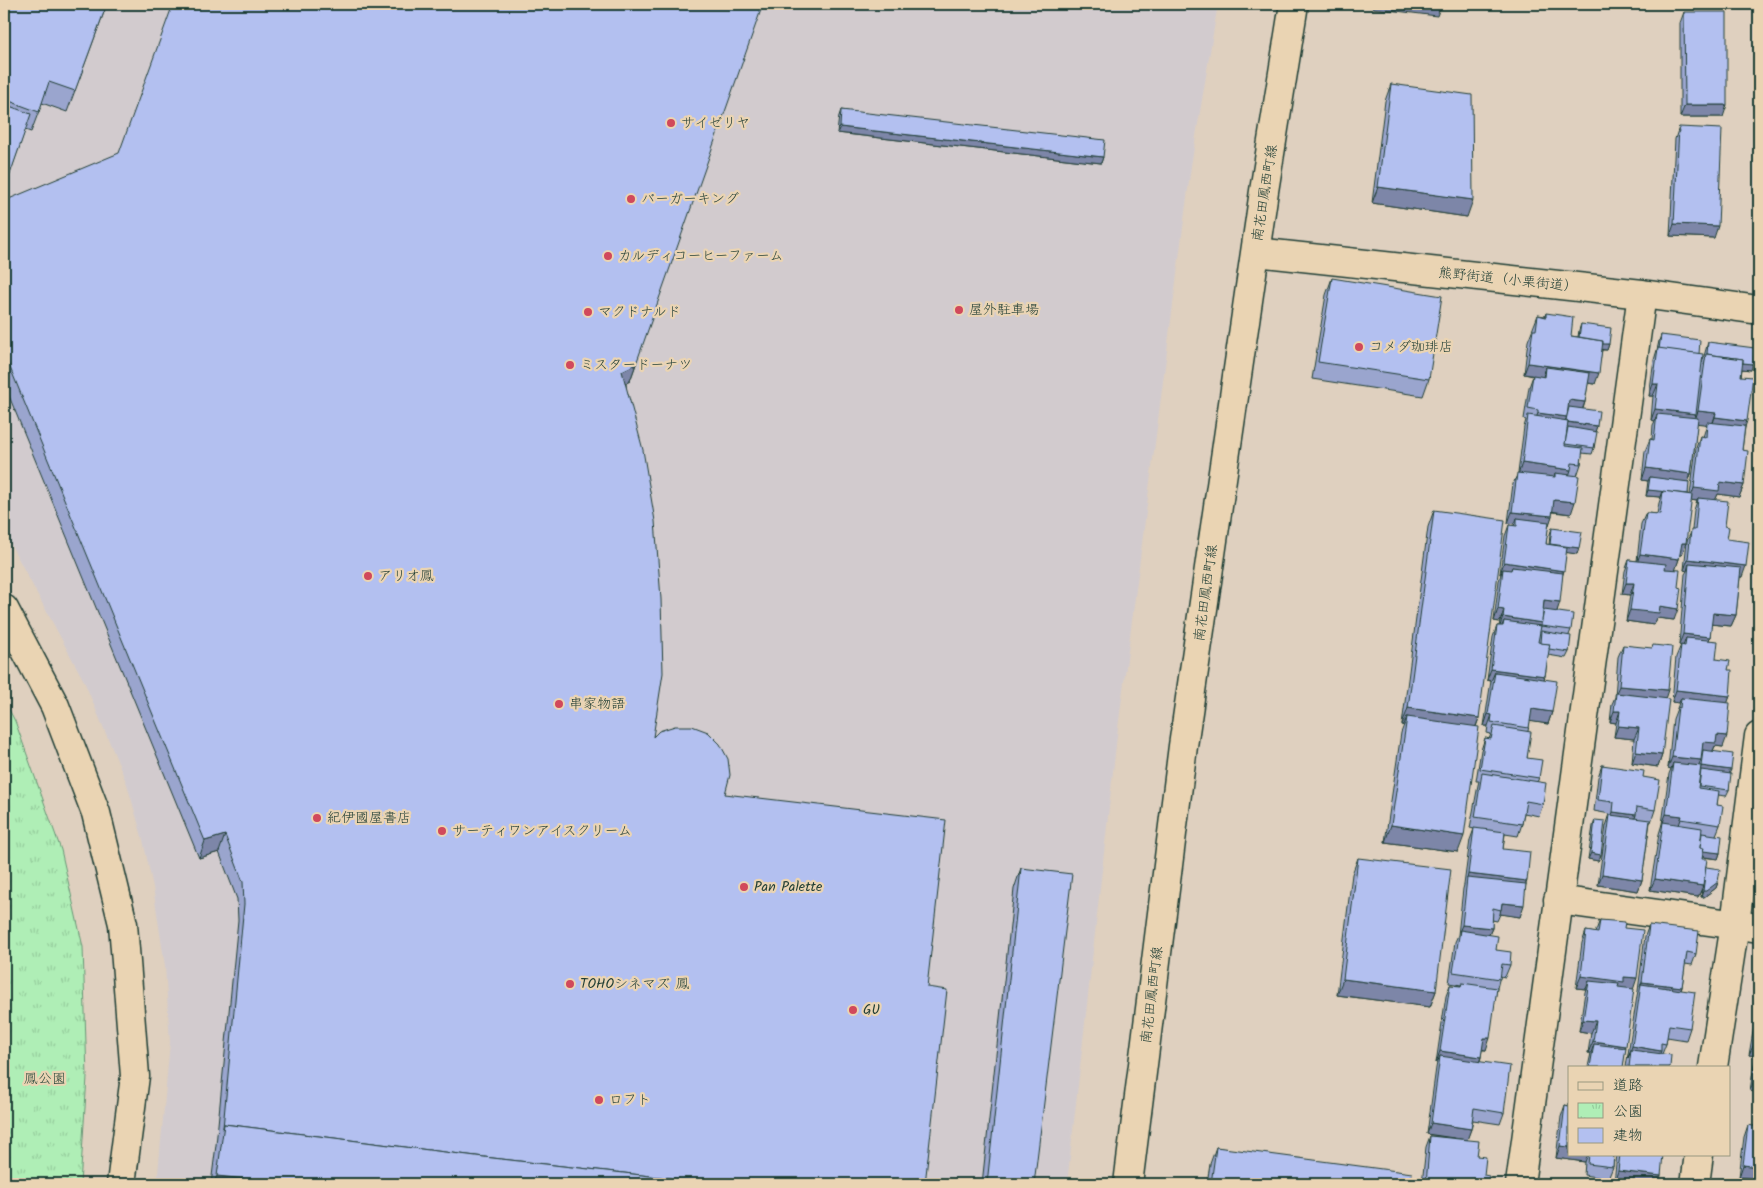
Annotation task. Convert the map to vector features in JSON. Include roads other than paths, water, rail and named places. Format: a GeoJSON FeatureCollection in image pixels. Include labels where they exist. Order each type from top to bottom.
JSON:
{"type":"FeatureCollection","features":[{"type":"Feature","properties":{"kind":"street","name":"南花田鳳西町線"},"geometry":{"type":"LineString","coordinates":[[1128,1184],[1183,746],[1294,4]]}},
{"type":"Feature","properties":{"kind":"street","name":"熊野街道（小栗街道）"},"geometry":{"type":"LineString","coordinates":[[1256,252],[1642,294],[1759,310]]}},
{"type":"Feature","properties":{"kind":"street"},"geometry":{"type":"LineString","coordinates":[[1520,1184],[1642,294]]}},
{"type":"Feature","properties":{"kind":"street"},"geometry":{"type":"LineString","coordinates":[[4,609],[55,706],[79,768],[96,813],[123,924],[135,1076],[121,1184]]}},
{"type":"Feature","properties":{"kind":"street"},"geometry":{"type":"LineString","coordinates":[[1713,1066],[1747,926],[1759,736]]}},
{"type":"Feature","properties":{"kind":"street"},"geometry":{"type":"LineString","coordinates":[[1558,900],[1747,926]]}},
{"type":"Feature","properties":{"kind":"street"},"geometry":{"type":"LineString","coordinates":[[1695,1184],[1699,1156]]}},
{"type":"Feature","properties":{"kind":"place","name":"サイゼリヤ"},"geometry":{"type":"Point","coordinates":[671,123]}},
{"type":"Feature","properties":{"kind":"place","name":"バーガーキング"},"geometry":{"type":"Point","coordinates":[631,199]}},
{"type":"Feature","properties":{"kind":"place","name":"カルディコーヒーファーム"},"geometry":{"type":"Point","coordinates":[608,256]}},
{"type":"Feature","properties":{"kind":"place","name":"屋外駐車場"},"geometry":{"type":"Point","coordinates":[959,310]}},
{"type":"Feature","properties":{"kind":"place","name":"マクドナルド"},"geometry":{"type":"Point","coordinates":[588,312]}},
{"type":"Feature","properties":{"kind":"place","name":"コメダ珈琲店"},"geometry":{"type":"Point","coordinates":[1359,347]}},
{"type":"Feature","properties":{"kind":"place","name":"ミスタードーナツ"},"geometry":{"type":"Point","coordinates":[570,365]}},
{"type":"Feature","properties":{"kind":"place","name":"アリオ鳳"},"geometry":{"type":"Point","coordinates":[368,576]}},
{"type":"Feature","properties":{"kind":"place","name":"串家物語"},"geometry":{"type":"Point","coordinates":[559,704]}},
{"type":"Feature","properties":{"kind":"place","name":"紀伊國屋書店"},"geometry":{"type":"Point","coordinates":[317,818]}},
{"type":"Feature","properties":{"kind":"place","name":"サーティワンアイスクリーム"},"geometry":{"type":"Point","coordinates":[442,831]}},
{"type":"Feature","properties":{"kind":"place","name":"Pan Palette"},"geometry":{"type":"Point","coordinates":[744,887]}},
{"type":"Feature","properties":{"kind":"place","name":"TOHOシネマズ 鳳"},"geometry":{"type":"Point","coordinates":[570,984]}},
{"type":"Feature","properties":{"kind":"place","name":"GU"},"geometry":{"type":"Point","coordinates":[853,1010]}},
{"type":"Feature","properties":{"kind":"place","name":"ロフト"},"geometry":{"type":"Point","coordinates":[599,1100]}},
{"type":"Feature","properties":{"kind":"park label","name":"鳳公園"},"geometry":{"type":"Point","coordinates":[45,1079]}}]}
